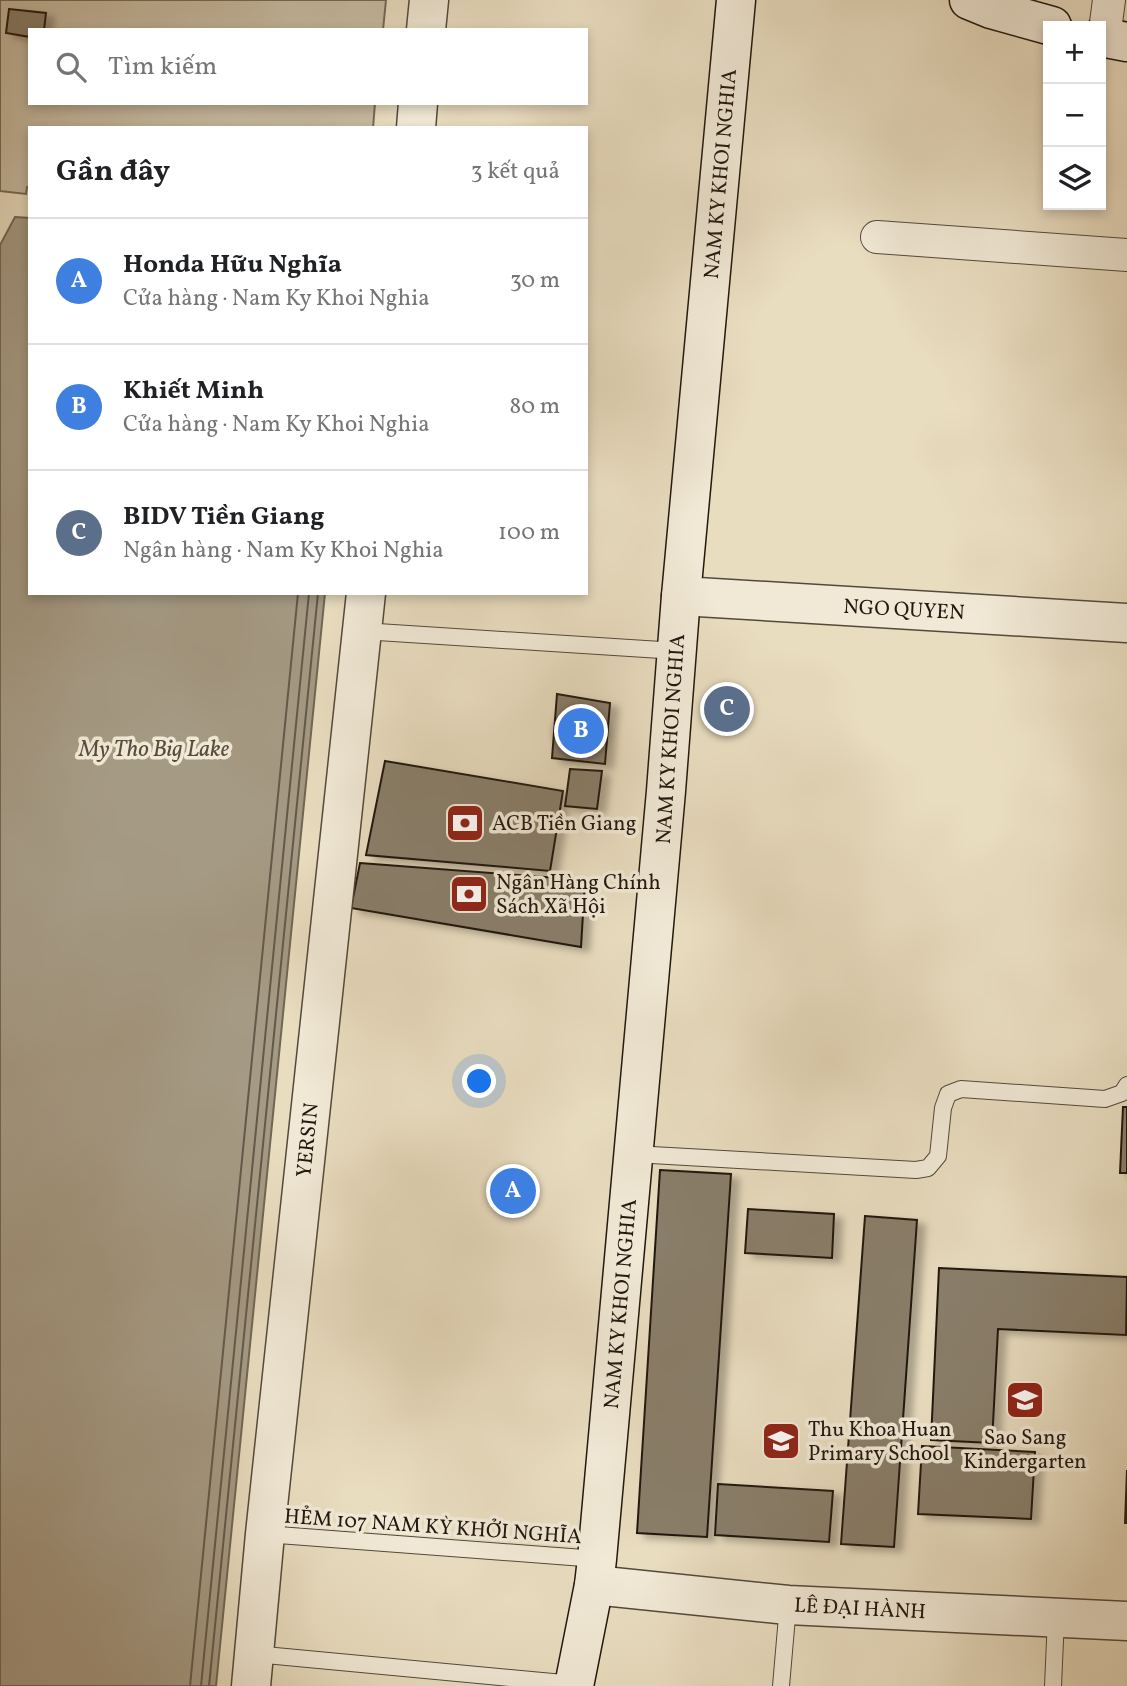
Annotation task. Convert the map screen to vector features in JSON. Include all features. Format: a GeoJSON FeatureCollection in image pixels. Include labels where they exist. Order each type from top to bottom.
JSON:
{"type":"FeatureCollection","features":[{"type":"Feature","properties":{"kind":"street"},"geometry":{"type":"LineString","coordinates":[[426,28],[429,0]]}},
{"type":"Feature","properties":{"kind":"street","name":"NAM KY KHOI NGHIA"},"geometry":{"type":"LineString","coordinates":[[574,1685],[596,1572],[736,0]]}},
{"type":"Feature","properties":{"kind":"street"},"geometry":{"type":"LineString","coordinates":[[969,0],[990,9],[1043,24]]}},
{"type":"Feature","properties":{"kind":"street"},"geometry":{"type":"LineString","coordinates":[[1109,0],[1111,39]]}},
{"type":"Feature","properties":{"kind":"street"},"geometry":{"type":"LineString","coordinates":[[416,126],[418,105]]}},
{"type":"Feature","properties":{"kind":"street"},"geometry":{"type":"LineString","coordinates":[[877,237],[1127,255]]}},
{"type":"Feature","properties":{"kind":"street","name":"YERSIN"},"geometry":{"type":"LineString","coordinates":[[253,1670],[265,1534],[366,595]]}},
{"type":"Feature","properties":{"kind":"street","name":"NGO QUYEN"},"geometry":{"type":"LineString","coordinates":[[681,596],[1127,623]]}},
{"type":"Feature","properties":{"kind":"street","name":"LÊ ĐẠI HÀNH"},"geometry":{"type":"LineString","coordinates":[[596,1572],[788,1605],[1127,1621]]}},
{"type":"Feature","properties":{"kind":"lane"},"geometry":{"type":"LineString","coordinates":[[362,631],[677,650]]}},
{"type":"Feature","properties":{"kind":"lane"},"geometry":{"type":"LineString","coordinates":[[634,1154],[916,1170],[928,1168],[938,1156],[943,1108],[948,1094],[961,1089],[1105,1099],[1122,1093],[1127,1085]]}},
{"type":"Feature","properties":{"kind":"lane","name":"HẺM 107 NAM KỲ KHỞI NGHĨA"},"geometry":{"type":"LineString","coordinates":[[265,1534],[596,1572]]}},
{"type":"Feature","properties":{"kind":"lane"},"geometry":{"type":"LineString","coordinates":[[781,1686],[788,1605]]}},
{"type":"Feature","properties":{"kind":"lane"},"geometry":{"type":"LineString","coordinates":[[1053,1686],[1056,1618]]}},
{"type":"Feature","properties":{"kind":"lane"},"geometry":{"type":"LineString","coordinates":[[253,1670],[574,1685]]}},
{"type":"Feature","properties":{"kind":"shaded area"},"geometry":{"type":"Polygon","coordinates":[[[0,0],[386,0],[383,28],[28,28],[28,105],[375,105],[373,126],[28,126],[26,194],[0,191],[0,0]]]}},
{"type":"Feature","properties":{"kind":"water","name":"My Tho Big Lake"},"geometry":{"type":"Polygon","coordinates":[[[15,217],[28,218],[28,595],[325,595],[216,1686],[0,1686],[0,245],[15,217]]]}},
{"type":"Feature","properties":{"kind":"building"},"geometry":{"type":"Polygon","coordinates":[[[9,9],[46,13],[44,28],[28,28],[28,37],[6,33],[9,9]]]}},
{"type":"Feature","properties":{"kind":"building"},"geometry":{"type":"Polygon","coordinates":[[[557,694],[610,703],[605,764],[552,758],[557,694]]]}},
{"type":"Feature","properties":{"kind":"building","name":"ACB Tiền Giang"},"geometry":{"type":"Polygon","coordinates":[[[385,761],[563,791],[550,871],[366,855],[385,761]]]}},
{"type":"Feature","properties":{"kind":"building"},"geometry":{"type":"Polygon","coordinates":[[[570,769],[602,771],[597,809],[565,806],[570,769]]]}},
{"type":"Feature","properties":{"kind":"building","name":"Ngân Hàng Chính Sách Xã Hội"},"geometry":{"type":"Polygon","coordinates":[[[360,863],[585,880],[581,947],[351,908],[360,863]]]}},
{"type":"Feature","properties":{"kind":"building"},"geometry":{"type":"Polygon","coordinates":[[[1123,1107],[1127,1107],[1127,1173],[1120,1173],[1123,1107]]]}},
{"type":"Feature","properties":{"kind":"building"},"geometry":{"type":"Polygon","coordinates":[[[660,1170],[731,1174],[707,1537],[637,1533],[660,1170]]]}},
{"type":"Feature","properties":{"kind":"building"},"geometry":{"type":"Polygon","coordinates":[[[748,1209],[834,1214],[832,1258],[745,1253],[748,1209]]]}},
{"type":"Feature","properties":{"kind":"building"},"geometry":{"type":"Polygon","coordinates":[[[865,1216],[917,1220],[894,1547],[841,1544],[865,1216]]]}},
{"type":"Feature","properties":{"kind":"building"},"geometry":{"type":"Polygon","coordinates":[[[939,1268],[1127,1277],[1126,1335],[998,1329],[992,1443],[931,1440],[939,1268]]]}},
{"type":"Feature","properties":{"kind":"building"},"geometry":{"type":"Polygon","coordinates":[[[922,1446],[1035,1452],[1031,1519],[918,1514],[922,1446]]]}},
{"type":"Feature","properties":{"kind":"building"},"geometry":{"type":"Polygon","coordinates":[[[1127,1470],[1127,1523],[1125,1523],[1127,1470]]]}},
{"type":"Feature","properties":{"kind":"building"},"geometry":{"type":"Polygon","coordinates":[[[718,1484],[833,1491],[829,1542],[715,1535],[718,1484]]]}},
{"type":"Feature","properties":{"kind":"place","name":"BIDV Tiền Giang"},"geometry":{"type":"Point","coordinates":[727,709]}},
{"type":"Feature","properties":{"kind":"place","name":"Khiết Minh"},"geometry":{"type":"Point","coordinates":[581,731]}},
{"type":"Feature","properties":{"kind":"place","name":"ACB Tiền Giang"},"geometry":{"type":"Point","coordinates":[465,823]}},
{"type":"Feature","properties":{"kind":"place","name":"Ngân Hàng Chính Sách Xã Hội"},"geometry":{"type":"Point","coordinates":[469,894]}},
{"type":"Feature","properties":{"kind":"place","name":"Honda Hữu Nghĩa"},"geometry":{"type":"Point","coordinates":[513,1191]}},
{"type":"Feature","properties":{"kind":"place","name":"Sao Sang Kindergarten"},"geometry":{"type":"Point","coordinates":[1025,1400]}},
{"type":"Feature","properties":{"kind":"place","name":"Thu Khoa Huan Primary School"},"geometry":{"type":"Point","coordinates":[781,1441]}}]}
